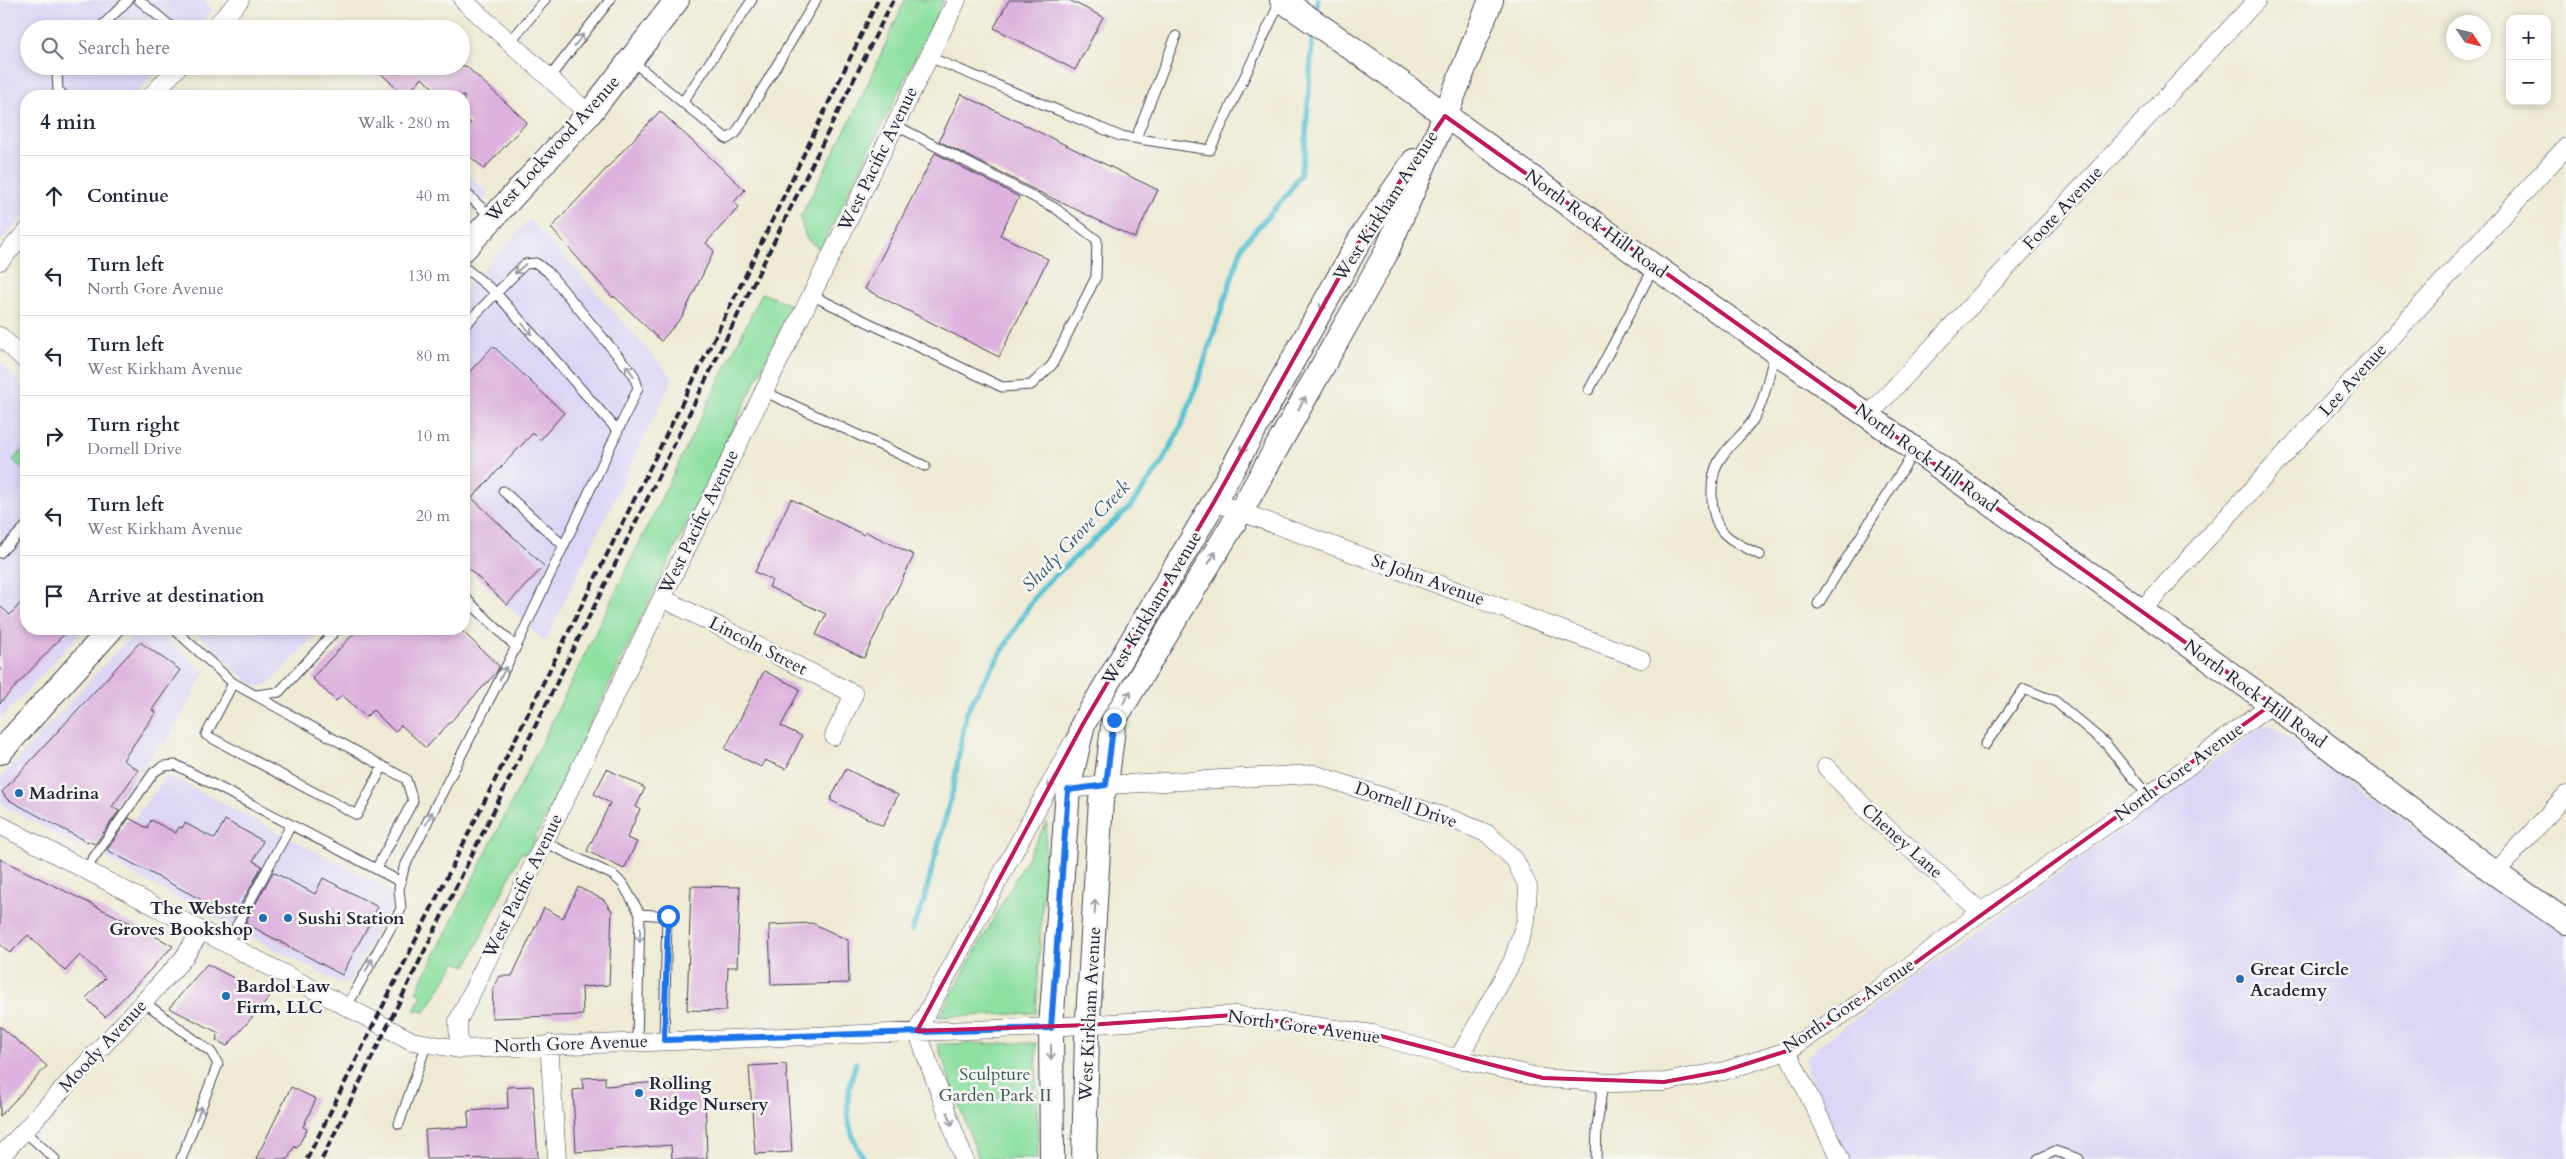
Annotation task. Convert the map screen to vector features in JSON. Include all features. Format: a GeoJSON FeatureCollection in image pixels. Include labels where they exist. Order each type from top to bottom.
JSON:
{"type":"FeatureCollection","features":[{"type":"Feature","properties":{"kind":"street"},"geometry":{"type":"LineString","coordinates":[[222,20],[240,0]]}},
{"type":"Feature","properties":{"kind":"street"},"geometry":{"type":"LineString","coordinates":[[463,0],[589,114]]}},
{"type":"Feature","properties":{"kind":"street","name":"West Lockwood Avenue"},"geometry":{"type":"LineString","coordinates":[[470,242],[589,114],[677,0]]}},
{"type":"Feature","properties":{"kind":"street","name":"West Pacific Avenue"},"geometry":{"type":"LineString","coordinates":[[459,1049],[458,1021],[662,598],[957,0]]}},
{"type":"Feature","properties":{"kind":"street","name":"West Kirkham Avenue"},"geometry":{"type":"LineString","coordinates":[[1084,1159],[1088,1026],[1101,800],[1106,785],[1114,720],[1241,511],[1385,255],[1445,116],[1491,0]]}},
{"type":"Feature","properties":{"kind":"street","name":"Foote Avenue"},"geometry":{"type":"LineString","coordinates":[[1868,416],[2257,0]]}},
{"type":"Feature","properties":{"kind":"street","name":"North Rock Hill Road"},"geometry":{"type":"LineString","coordinates":[[1286,3],[1345,42],[1654,267],[1868,416],[2140,612],[2272,704],[2495,873],[2566,922]]}},
{"type":"Feature","properties":{"kind":"street"},"geometry":{"type":"LineString","coordinates":[[157,90],[171,75]]}},
{"type":"Feature","properties":{"kind":"street","name":"West Kirkham Avenue"},"geometry":{"type":"LineString","coordinates":[[1052,1159],[1051,1028],[1068,790],[1083,724],[1214,502],[1361,238],[1445,116]]}},
{"type":"Feature","properties":{"kind":"street","name":"Lee Avenue"},"geometry":{"type":"LineString","coordinates":[[2140,612],[2566,147]]}},
{"type":"Feature","properties":{"kind":"street"},"geometry":{"type":"LineString","coordinates":[[0,261],[20,239]]}},
{"type":"Feature","properties":{"kind":"street"},"geometry":{"type":"LineString","coordinates":[[0,336],[20,354]]}},
{"type":"Feature","properties":{"kind":"street","name":"St John Avenue"},"geometry":{"type":"LineString","coordinates":[[1214,502],[1641,659]]}},
{"type":"Feature","properties":{"kind":"street","name":"Lincoln Street"},"geometry":{"type":"LineString","coordinates":[[662,598],[854,694],[834,736]]}},
{"type":"Feature","properties":{"kind":"street"},"geometry":{"type":"LineString","coordinates":[[1,749],[106,635]]}},
{"type":"Feature","properties":{"kind":"street","name":"North Gore Avenue"},"geometry":{"type":"LineString","coordinates":[[0,825],[412,1041],[459,1049],[549,1044],[1051,1028],[1234,1015],[1373,1034],[1458,1059],[1543,1078],[1603,1082],[1664,1082],[1724,1071],[1787,1051],[1864,1000],[1981,912],[2148,796],[2272,704]]}},
{"type":"Feature","properties":{"kind":"street"},"geometry":{"type":"LineString","coordinates":[[964,1159],[917,1031],[1083,724]]}},
{"type":"Feature","properties":{"kind":"street","name":"Cheney Lane"},"geometry":{"type":"LineString","coordinates":[[1826,767],[1868,812],[1981,912]]}},
{"type":"Feature","properties":{"kind":"street","name":"Dornell Drive"},"geometry":{"type":"LineString","coordinates":[[1068,790],[1106,785],[1314,774],[1457,821],[1488,834],[1515,860],[1528,886],[1526,920],[1514,960],[1458,1059]]}},
{"type":"Feature","properties":{"kind":"street"},"geometry":{"type":"LineString","coordinates":[[2495,873],[2566,795]]}},
{"type":"Feature","properties":{"kind":"street","name":"Moody Avenue"},"geometry":{"type":"LineString","coordinates":[[0,1157],[183,959],[201,931]]}},
{"type":"Feature","properties":{"kind":"street"},"geometry":{"type":"LineString","coordinates":[[549,1044],[557,1159]]}},
{"type":"Feature","properties":{"kind":"street"},"geometry":{"type":"LineString","coordinates":[[1787,1051],[1840,1159]]}},
{"type":"Feature","properties":{"kind":"lane"},"geometry":{"type":"LineString","coordinates":[[109,20],[128,0]]}},
{"type":"Feature","properties":{"kind":"lane"},"geometry":{"type":"LineString","coordinates":[[139,0],[163,20]]}},
{"type":"Feature","properties":{"kind":"lane"},"geometry":{"type":"LineString","coordinates":[[509,43],[545,0]]}},
{"type":"Feature","properties":{"kind":"lane"},"geometry":{"type":"LineString","coordinates":[[549,78],[610,0]]}},
{"type":"Feature","properties":{"kind":"lane"},"geometry":{"type":"LineString","coordinates":[[682,103],[752,0]]}},
{"type":"Feature","properties":{"kind":"lane"},"geometry":{"type":"LineString","coordinates":[[631,60],[727,139],[736,133],[816,0]]}},
{"type":"Feature","properties":{"kind":"lane"},"geometry":{"type":"LineString","coordinates":[[929,57],[1120,136],[1210,150],[1286,3]]}},
{"type":"Feature","properties":{"kind":"lane"},"geometry":{"type":"LineString","coordinates":[[1136,138],[1176,36]]}},
{"type":"Feature","properties":{"kind":"lane"},"geometry":{"type":"LineString","coordinates":[[57,75],[58,90]]}},
{"type":"Feature","properties":{"kind":"lane"},"geometry":{"type":"LineString","coordinates":[[811,295],[1002,387],[1031,385],[1052,365],[1096,277],[1097,240],[1055,208],[895,125]]}},
{"type":"Feature","properties":{"kind":"lane"},"geometry":{"type":"LineString","coordinates":[[470,197],[492,218]]}},
{"type":"Feature","properties":{"kind":"lane"},"geometry":{"type":"LineString","coordinates":[[346,1008],[400,909],[401,882],[404,868],[516,647],[638,388],[634,375],[548,272],[536,263],[525,264],[495,292],[470,319]]}},
{"type":"Feature","properties":{"kind":"lane"},"geometry":{"type":"LineString","coordinates":[[1589,390],[1654,267]]}},
{"type":"Feature","properties":{"kind":"lane"},"geometry":{"type":"LineString","coordinates":[[470,272],[495,292],[618,431]]}},
{"type":"Feature","properties":{"kind":"lane"},"geometry":{"type":"LineString","coordinates":[[1760,555],[1734,542],[1716,526],[1711,512],[1712,486],[1716,466],[1722,455],[1754,418],[1776,351]]}},
{"type":"Feature","properties":{"kind":"lane"},"geometry":{"type":"LineString","coordinates":[[763,392],[925,466]]}},
{"type":"Feature","properties":{"kind":"lane"},"geometry":{"type":"LineString","coordinates":[[1818,604],[1915,450]]}},
{"type":"Feature","properties":{"kind":"lane"},"geometry":{"type":"LineString","coordinates":[[503,491],[564,546]]}},
{"type":"Feature","properties":{"kind":"lane"},"geometry":{"type":"LineString","coordinates":[[0,553],[20,532]]}},
{"type":"Feature","properties":{"kind":"lane"},"geometry":{"type":"LineString","coordinates":[[470,603],[516,647]]}},
{"type":"Feature","properties":{"kind":"lane"},"geometry":{"type":"LineString","coordinates":[[181,635],[233,683],[406,779],[413,801],[376,869]]}},
{"type":"Feature","properties":{"kind":"lane"},"geometry":{"type":"LineString","coordinates":[[256,695],[279,692],[331,635]]}},
{"type":"Feature","properties":{"kind":"lane"},"geometry":{"type":"LineString","coordinates":[[233,683],[206,735],[357,815],[383,766]]}},
{"type":"Feature","properties":{"kind":"lane"},"geometry":{"type":"LineString","coordinates":[[1985,745],[2024,689],[2055,701],[2106,744],[2148,796]]}},
{"type":"Feature","properties":{"kind":"lane"},"geometry":{"type":"LineString","coordinates":[[85,870],[154,772],[164,766],[176,765],[401,882]]}},
{"type":"Feature","properties":{"kind":"lane"},"geometry":{"type":"LineString","coordinates":[[227,944],[291,825]]}},
{"type":"Feature","properties":{"kind":"lane"},"geometry":{"type":"LineString","coordinates":[[544,842],[613,875],[622,884],[640,914],[637,1041]]}},
{"type":"Feature","properties":{"kind":"lane"},"geometry":{"type":"LineString","coordinates":[[640,914],[668,916],[664,1040]]}},
{"type":"Feature","properties":{"kind":"lane"},"geometry":{"type":"LineString","coordinates":[[144,1002],[211,1052],[218,1064],[181,1159]]}},
{"type":"Feature","properties":{"kind":"lane"},"geometry":{"type":"LineString","coordinates":[[398,1124],[427,1043]]}},
{"type":"Feature","properties":{"kind":"lane"},"geometry":{"type":"LineString","coordinates":[[1596,1159],[1597,1128],[1603,1082]]}},
{"type":"Feature","properties":{"kind":"lane"},"geometry":{"type":"LineString","coordinates":[[24,1131],[55,1159]]}},
{"type":"Feature","properties":{"kind":"lane"},"geometry":{"type":"LineString","coordinates":[[2038,1159],[2055,1151],[2079,1159]]}},
{"type":"Feature","properties":{"kind":"highlighted area"},"geometry":{"type":"Polygon","coordinates":[[[1445,116],[2272,704],[1864,1000],[1787,1051],[1724,1071],[1664,1082],[1543,1078],[1373,1034],[1234,1015],[1088,1025],[917,1031],[1083,724],[1214,502],[1361,238],[1445,116]]]}},
{"type":"Feature","properties":{"kind":"shaded area"},"geometry":{"type":"Polygon","coordinates":[[[0,0],[203,0],[213,10],[204,20],[20,20],[20,75],[154,75],[140,90],[20,90],[20,220],[0,242],[0,0]]]}},
{"type":"Feature","properties":{"kind":"shaded area"},"geometry":{"type":"Polygon","coordinates":[[[470,177],[489,194],[470,215],[470,177]]]}},
{"type":"Feature","properties":{"kind":"shaded area"},"geometry":{"type":"Polygon","coordinates":[[[530,219],[673,378],[545,642],[470,569],[470,284],[530,219]]]}},
{"type":"Feature","properties":{"kind":"shaded area"},"geometry":{"type":"Polygon","coordinates":[[[0,363],[20,381],[20,635],[78,635],[0,720],[0,363]]]}},
{"type":"Feature","properties":{"kind":"shaded area"},"geometry":{"type":"Polygon","coordinates":[[[132,635],[164,635],[205,673],[165,746],[159,743],[91,843],[85,847],[80,847],[4,806],[0,801],[0,779],[132,635]]]}},
{"type":"Feature","properties":{"kind":"shaded area"},"geometry":{"type":"Polygon","coordinates":[[[199,635],[315,635],[270,683],[262,687],[247,681],[199,635]]]}},
{"type":"Feature","properties":{"kind":"shaded area","name":"Great Circle Academy"},"geometry":{"type":"Polygon","coordinates":[[[2271,725],[2566,933],[2566,1159],[1849,1159],[1807,1072],[1806,1059],[1814,1049],[2260,728],[2271,725]]]}},
{"type":"Feature","properties":{"kind":"shaded area"},"geometry":{"type":"Polygon","coordinates":[[[166,777],[174,778],[384,887],[391,893],[392,904],[348,983],[339,983],[112,863],[107,857],[108,853],[166,777]]]}},
{"type":"Feature","properties":{"kind":"green space"},"geometry":{"type":"Polygon","coordinates":[[[905,0],[944,0],[820,250],[806,238],[800,218],[860,101],[905,0]]]}},
{"type":"Feature","properties":{"kind":"green space"},"geometry":{"type":"Polygon","coordinates":[[[762,293],[792,306],[528,853],[521,853],[467,966],[456,962],[425,1012],[414,1010],[422,995],[416,992],[535,756],[762,293]]]}},
{"type":"Feature","properties":{"kind":"green space"},"geometry":{"type":"Polygon","coordinates":[[[20,452],[20,466],[13,460],[20,452]]]}},
{"type":"Feature","properties":{"kind":"green space"},"geometry":{"type":"Polygon","coordinates":[[[1047,822],[1036,1013],[939,1017],[1047,822]]]}},
{"type":"Feature","properties":{"kind":"green space","name":"Sculpture Garden Park II"},"geometry":{"type":"Polygon","coordinates":[[[1036,1043],[1038,1159],[979,1159],[937,1044],[1036,1043]]]}},
{"type":"Feature","properties":{"kind":"building"},"geometry":{"type":"Polygon","coordinates":[[[1009,0],[1069,0],[1103,17],[1075,70],[994,28],[1009,0]]]}},
{"type":"Feature","properties":{"kind":"building"},"geometry":{"type":"Polygon","coordinates":[[[470,70],[527,122],[484,169],[470,156],[470,90],[435,90],[422,78],[411,90],[399,90],[383,75],[470,75],[470,70]]]}},
{"type":"Feature","properties":{"kind":"building"},"geometry":{"type":"Polygon","coordinates":[[[961,94],[1158,190],[1135,238],[939,141],[961,94]]]}},
{"type":"Feature","properties":{"kind":"building"},"geometry":{"type":"Polygon","coordinates":[[[660,111],[745,190],[734,202],[739,207],[706,243],[714,251],[682,317],[661,341],[614,296],[613,298],[551,228],[660,111]]]}},
{"type":"Feature","properties":{"kind":"building"},"geometry":{"type":"Polygon","coordinates":[[[935,153],[1019,197],[1000,235],[1048,259],[999,357],[865,289],[935,153]]]}},
{"type":"Feature","properties":{"kind":"building"},"geometry":{"type":"Polygon","coordinates":[[[493,346],[564,413],[540,440],[533,433],[472,498],[544,566],[507,605],[470,570],[470,371],[493,346]]]}},
{"type":"Feature","properties":{"kind":"building"},"geometry":{"type":"Polygon","coordinates":[[[791,499],[864,535],[866,532],[914,555],[864,658],[816,635],[826,614],[769,587],[772,580],[755,572],[791,499]]]}},
{"type":"Feature","properties":{"kind":"building"},"geometry":{"type":"Polygon","coordinates":[[[20,604],[20,635],[63,635],[0,703],[0,606],[10,615],[20,604]]]}},
{"type":"Feature","properties":{"kind":"building"},"geometry":{"type":"Polygon","coordinates":[[[352,635],[466,635],[499,666],[496,673],[426,748],[401,725],[395,732],[373,710],[366,717],[342,695],[336,701],[312,678],[352,635]]]}},
{"type":"Feature","properties":{"kind":"building"},"geometry":{"type":"Polygon","coordinates":[[[140,642],[180,670],[152,710],[156,712],[123,760],[138,770],[112,807],[119,811],[95,844],[87,842],[7,799],[2,792],[140,642]]]}},
{"type":"Feature","properties":{"kind":"building"},"geometry":{"type":"Polygon","coordinates":[[[764,671],[800,689],[781,726],[802,736],[786,769],[765,760],[761,767],[725,749],[764,671]]]}},
{"type":"Feature","properties":{"kind":"building"},"geometry":{"type":"Polygon","coordinates":[[[607,769],[645,788],[636,807],[640,809],[627,838],[637,842],[624,869],[587,851],[610,803],[594,794],[607,769]]]}},
{"type":"Feature","properties":{"kind":"building"},"geometry":{"type":"Polygon","coordinates":[[[846,769],[898,795],[883,826],[830,800],[846,769]]]}},
{"type":"Feature","properties":{"kind":"building"},"geometry":{"type":"Polygon","coordinates":[[[129,818],[147,828],[151,820],[176,833],[179,827],[182,828],[185,823],[215,839],[225,820],[263,841],[253,861],[262,866],[234,917],[107,850],[129,818]]]}},
{"type":"Feature","properties":{"kind":"building"},"geometry":{"type":"Polygon","coordinates":[[[0,859],[173,946],[105,1017],[86,998],[105,978],[80,955],[65,971],[28,935],[10,953],[0,944],[0,859]]]}},
{"type":"Feature","properties":{"kind":"building"},"geometry":{"type":"Polygon","coordinates":[[[273,872],[315,894],[323,878],[378,907],[342,975],[245,923],[273,872]]]}},
{"type":"Feature","properties":{"kind":"building"},"geometry":{"type":"Polygon","coordinates":[[[691,886],[740,887],[737,967],[728,967],[726,1011],[687,1010],[691,886]]]}},
{"type":"Feature","properties":{"kind":"building"},"geometry":{"type":"Polygon","coordinates":[[[578,887],[604,900],[612,911],[609,985],[582,987],[583,1015],[492,1018],[493,989],[500,976],[512,976],[544,908],[563,918],[578,887]]]}},
{"type":"Feature","properties":{"kind":"building"},"geometry":{"type":"Polygon","coordinates":[[[812,923],[848,940],[849,983],[771,985],[769,925],[812,923]]]}},
{"type":"Feature","properties":{"kind":"building"},"geometry":{"type":"Polygon","coordinates":[[[207,964],[270,997],[227,1046],[216,1040],[219,1033],[169,1008],[207,964]]]}},
{"type":"Feature","properties":{"kind":"building"},"geometry":{"type":"Polygon","coordinates":[[[0,1026],[47,1066],[0,1116],[0,1026]]]}},
{"type":"Feature","properties":{"kind":"building"},"geometry":{"type":"Polygon","coordinates":[[[786,1064],[792,1152],[755,1154],[749,1066],[786,1064]]]}},
{"type":"Feature","properties":{"kind":"building"},"geometry":{"type":"Polygon","coordinates":[[[605,1077],[605,1086],[689,1080],[689,1089],[705,1089],[707,1159],[672,1159],[671,1145],[576,1152],[573,1090],[583,1089],[582,1078],[605,1077]]]}},
{"type":"Feature","properties":{"kind":"building"},"geometry":{"type":"Polygon","coordinates":[[[533,1086],[538,1158],[427,1159],[425,1130],[469,1127],[468,1111],[508,1108],[507,1087],[533,1086]]]}},
{"type":"Feature","properties":{"kind":"building"},"geometry":{"type":"Polygon","coordinates":[[[291,1087],[316,1099],[303,1127],[307,1129],[297,1148],[294,1147],[288,1159],[256,1159],[291,1087]]]}},
{"type":"Feature","properties":{"kind":"waterway","name":"Shady Grove Creek"},"geometry":{"type":"LineString","coordinates":[[1315,15],[1318,0]]}},
{"type":"Feature","properties":{"kind":"waterway","name":"Shady Grove Creek"},"geometry":{"type":"LineString","coordinates":[[912,930],[923,903],[953,789],[966,714],[975,696],[1034,598],[1048,582],[1130,507],[1160,466],[1181,427],[1194,393],[1243,244],[1287,195],[1300,175],[1305,149],[1313,29]]}},
{"type":"Feature","properties":{"kind":"waterway","name":"Shady Grove Creek"},"geometry":{"type":"LineString","coordinates":[[856,1063],[849,1089],[848,1112],[852,1135],[864,1159]]}},
{"type":"Feature","properties":{"kind":"railway"},"geometry":{"type":"LineString","coordinates":[[307,1159],[756,254],[878,0]]}},
{"type":"Feature","properties":{"kind":"railway"},"geometry":{"type":"LineString","coordinates":[[322,1159],[893,0]]}},
{"type":"Feature","properties":{"kind":"place","name":"Madrina"},"geometry":{"type":"Point","coordinates":[19,793]}},
{"type":"Feature","properties":{"kind":"place","name":"The Webster Groves Bookshop"},"geometry":{"type":"Point","coordinates":[263,918]}},
{"type":"Feature","properties":{"kind":"place","name":"Sushi Station"},"geometry":{"type":"Point","coordinates":[288,918]}},
{"type":"Feature","properties":{"kind":"place","name":"Great Circle Academy"},"geometry":{"type":"Point","coordinates":[2240,979]}},
{"type":"Feature","properties":{"kind":"place","name":"Bardol Law Firm, LLC"},"geometry":{"type":"Point","coordinates":[226,996]}},
{"type":"Feature","properties":{"kind":"place","name":"Rolling Ridge Nursery"},"geometry":{"type":"Point","coordinates":[639,1093]}},
{"type":"Feature","properties":{"kind":"route"},"geometry":{"type":"LineString","coordinates":[[668,916],[664,1040],[1051,1028],[1068,790],[1106,785],[1114,720]]}}]}
